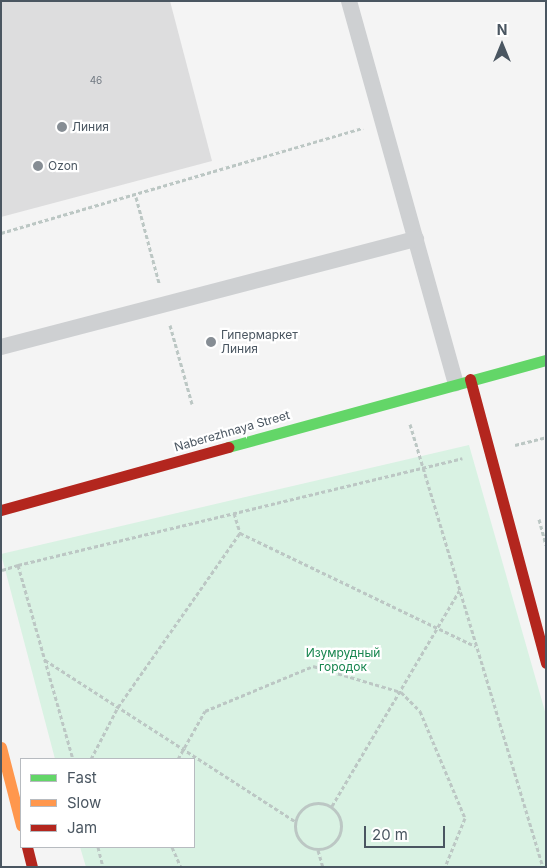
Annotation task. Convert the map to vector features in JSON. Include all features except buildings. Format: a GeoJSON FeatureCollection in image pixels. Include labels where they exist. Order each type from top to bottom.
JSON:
{"type":"FeatureCollection","features":[{"type":"Feature","properties":{"kind":"main road","name":"Naberezhnaya Street"},"geometry":{"type":"LineString","coordinates":[[1,510],[463,381],[546,360]]}},
{"type":"Feature","properties":{"kind":"main road"},"geometry":{"type":"LineString","coordinates":[[463,381],[546,663]]}},
{"type":"Feature","properties":{"kind":"main road"},"geometry":{"type":"LineString","coordinates":[[1,747],[20,821]]}},
{"type":"Feature","properties":{"kind":"main road"},"geometry":{"type":"LineString","coordinates":[[27,848],[32,867]]}},
{"type":"Feature","properties":{"kind":"lane"},"geometry":{"type":"LineString","coordinates":[[348,1],[416,239],[463,381]]}},
{"type":"Feature","properties":{"kind":"lane"},"geometry":{"type":"LineString","coordinates":[[1,347],[416,239]]}},
{"type":"Feature","properties":{"kind":"path"},"geometry":{"type":"LineString","coordinates":[[1,233],[383,122]]}},
{"type":"Feature","properties":{"kind":"path"},"geometry":{"type":"LineString","coordinates":[[2,570],[422,468],[543,867]]}},
{"type":"Feature","properties":{"kind":"path"},"geometry":{"type":"LineString","coordinates":[[234,513],[240,533],[476,646]]}},
{"type":"Feature","properties":{"kind":"path"},"geometry":{"type":"LineString","coordinates":[[92,758],[118,707],[240,533]]}},
{"type":"Feature","properties":{"kind":"path"},"geometry":{"type":"LineString","coordinates":[[18,565],[73,758]]}},
{"type":"Feature","properties":{"kind":"path"},"geometry":{"type":"LineString","coordinates":[[332,806],[440,629],[459,591]]}},
{"type":"Feature","properties":{"kind":"path"},"geometry":{"type":"LineString","coordinates":[[45,660],[295,822]]}},
{"type":"Feature","properties":{"kind":"path"},"geometry":{"type":"LineString","coordinates":[[178,758],[205,711],[313,666],[401,692],[420,711],[465,818],[445,867]]}},
{"type":"Feature","properties":{"kind":"path"},"geometry":{"type":"LineString","coordinates":[[318,802],[332,806],[342,826],[339,839],[318,850],[301,843],[295,822],[301,809],[318,802]]}},
{"type":"Feature","properties":{"kind":"path"},"geometry":{"type":"LineString","coordinates":[[98,848],[103,867]]}},
{"type":"Feature","properties":{"kind":"path"},"geometry":{"type":"LineString","coordinates":[[172,848],[181,867]]}},
{"type":"Feature","properties":{"kind":"path"},"geometry":{"type":"LineString","coordinates":[[318,850],[323,867]]}},
{"type":"Feature","properties":{"kind":"green space","name":"Изумрудный городок"},"geometry":{"type":"Polygon","coordinates":[[[469,445],[546,715],[546,867],[86,867],[80,848],[195,848],[195,758],[55,758],[1,554],[469,445]]]}},
{"type":"Feature","properties":{"kind":"traffic: fast"},"geometry":{"type":"LineString","coordinates":[[228,447],[546,360]]}},
{"type":"Feature","properties":{"kind":"traffic: slow"},"geometry":{"type":"LineString","coordinates":[[1,747],[20,821]]}},
{"type":"Feature","properties":{"kind":"traffic: jam"},"geometry":{"type":"LineString","coordinates":[[470,379],[546,663]]}},
{"type":"Feature","properties":{"kind":"traffic: jam"},"geometry":{"type":"LineString","coordinates":[[1,510],[228,447]]}},
{"type":"Feature","properties":{"kind":"traffic: jam"},"geometry":{"type":"LineString","coordinates":[[27,848],[32,867]]}},
{"type":"Feature","properties":{"kind":"place","name":"Линия"},"geometry":{"type":"Point","coordinates":[62,127]}},
{"type":"Feature","properties":{"kind":"place","name":"Ozon"},"geometry":{"type":"Point","coordinates":[38,166]}},
{"type":"Feature","properties":{"kind":"place","name":"Гипермаркет Линия"},"geometry":{"type":"Point","coordinates":[211,342]}}]}
